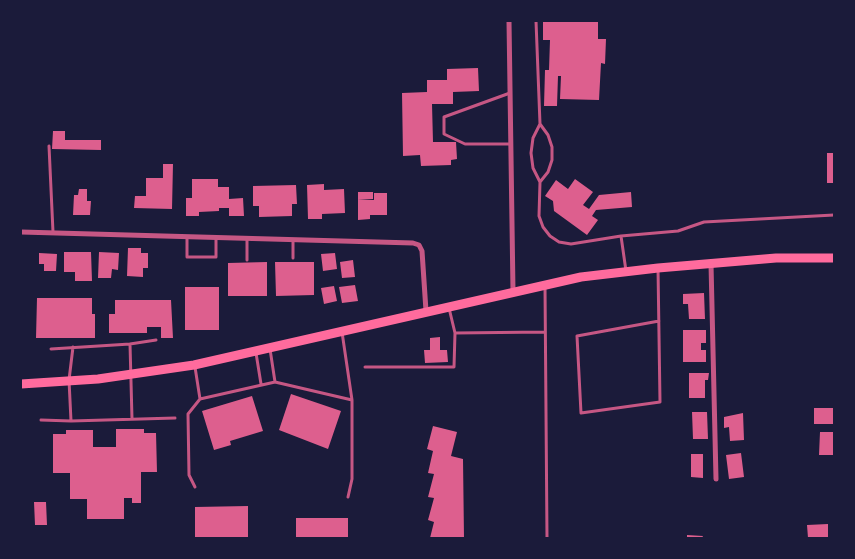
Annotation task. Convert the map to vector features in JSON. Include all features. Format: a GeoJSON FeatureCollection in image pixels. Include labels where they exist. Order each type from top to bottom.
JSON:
{"type":"FeatureCollection","features":[{"type":"Feature","properties":{"kind":"main road"},"geometry":{"type":"LineString","coordinates":[[21,384],[130,374],[194,365],[270,349],[514,291],[626,271],[776,258],[834,258]]}},
{"type":"Feature","properties":{"kind":"street"},"geometry":{"type":"LineString","coordinates":[[509,21],[514,291]]}},
{"type":"Feature","properties":{"kind":"street"},"geometry":{"type":"LineString","coordinates":[[21,232],[413,243],[419,246],[423,259],[426,311]]}},
{"type":"Feature","properties":{"kind":"street"},"geometry":{"type":"LineString","coordinates":[[711,264],[716,479]]}},
{"type":"Feature","properties":{"kind":"lane"},"geometry":{"type":"LineString","coordinates":[[536,21],[540,124],[533,138],[531,153],[533,168],[540,182],[539,216],[542,227],[559,242],[571,244],[678,230],[704,222],[834,215]]}},
{"type":"Feature","properties":{"kind":"lane"},"geometry":{"type":"LineString","coordinates":[[510,93],[444,117],[444,134],[465,144],[511,144]]}},
{"type":"Feature","properties":{"kind":"lane"},"geometry":{"type":"LineString","coordinates":[[540,124],[548,135],[552,147],[552,160],[548,172],[540,182]]}},
{"type":"Feature","properties":{"kind":"lane"},"geometry":{"type":"LineString","coordinates":[[49,146],[53,233]]}},
{"type":"Feature","properties":{"kind":"lane"},"geometry":{"type":"LineString","coordinates":[[621,236],[626,271]]}},
{"type":"Feature","properties":{"kind":"lane"},"geometry":{"type":"LineString","coordinates":[[187,237],[187,257],[216,257],[216,238]]}},
{"type":"Feature","properties":{"kind":"lane"},"geometry":{"type":"LineString","coordinates":[[247,239],[247,260]]}},
{"type":"Feature","properties":{"kind":"lane"},"geometry":{"type":"LineString","coordinates":[[293,240],[293,258]]}},
{"type":"Feature","properties":{"kind":"lane"},"geometry":{"type":"LineString","coordinates":[[658,268],[660,402],[581,413],[577,336],[658,321]]}},
{"type":"Feature","properties":{"kind":"lane"},"geometry":{"type":"LineString","coordinates":[[545,285],[547,538]]}},
{"type":"Feature","properties":{"kind":"lane"},"geometry":{"type":"LineString","coordinates":[[365,367],[454,367],[455,333],[448,306]]}},
{"type":"Feature","properties":{"kind":"lane"},"geometry":{"type":"LineString","coordinates":[[342,331],[352,400],[352,479],[348,497]]}},
{"type":"Feature","properties":{"kind":"lane"},"geometry":{"type":"LineString","coordinates":[[455,333],[545,332]]}},
{"type":"Feature","properties":{"kind":"lane"},"geometry":{"type":"LineString","coordinates":[[51,349],[130,344],[156,340]]}},
{"type":"Feature","properties":{"kind":"lane"},"geometry":{"type":"LineString","coordinates":[[130,344],[132,419]]}},
{"type":"Feature","properties":{"kind":"lane"},"geometry":{"type":"LineString","coordinates":[[71,421],[70,380],[73,348]]}},
{"type":"Feature","properties":{"kind":"lane"},"geometry":{"type":"LineString","coordinates":[[270,349],[275,382]]}},
{"type":"Feature","properties":{"kind":"lane"},"geometry":{"type":"LineString","coordinates":[[256,352],[261,384]]}},
{"type":"Feature","properties":{"kind":"lane"},"geometry":{"type":"LineString","coordinates":[[194,365],[200,399]]}},
{"type":"Feature","properties":{"kind":"lane"},"geometry":{"type":"LineString","coordinates":[[195,487],[189,475],[188,414],[200,399],[275,382],[352,400]]}},
{"type":"Feature","properties":{"kind":"lane"},"geometry":{"type":"LineString","coordinates":[[41,420],[175,418]]}},
{"type":"Feature","properties":{"kind":"building"},"geometry":{"type":"Polygon","coordinates":[[[543,21],[598,21],[598,39],[606,39],[605,64],[601,63],[599,100],[560,99],[561,76],[558,76],[557,106],[544,106],[545,70],[549,70],[550,40],[543,40],[543,21]]]}},
{"type":"Feature","properties":{"kind":"building"},"geometry":{"type":"Polygon","coordinates":[[[478,68],[479,91],[453,92],[453,104],[432,104],[433,142],[456,142],[457,159],[451,160],[451,165],[421,166],[420,155],[403,156],[402,93],[427,92],[427,80],[447,80],[447,69],[478,68]]]}},
{"type":"Feature","properties":{"kind":"building"},"geometry":{"type":"Polygon","coordinates":[[[53,131],[65,131],[65,140],[101,140],[101,150],[52,149],[53,131]]]}},
{"type":"Feature","properties":{"kind":"building"},"geometry":{"type":"Polygon","coordinates":[[[827,153],[834,153],[834,183],[827,183],[827,153]]]}},
{"type":"Feature","properties":{"kind":"building"},"geometry":{"type":"Polygon","coordinates":[[[163,164],[173,164],[172,209],[134,208],[135,196],[146,196],[146,178],[163,178],[163,164]]]}},
{"type":"Feature","properties":{"kind":"building"},"geometry":{"type":"Polygon","coordinates":[[[192,179],[218,179],[218,187],[229,187],[229,199],[243,198],[244,216],[229,216],[229,208],[219,208],[219,211],[199,212],[199,216],[186,216],[186,198],[192,198],[192,179]]]}},
{"type":"Feature","properties":{"kind":"building"},"geometry":{"type":"Polygon","coordinates":[[[575,179],[593,192],[583,205],[589,209],[599,195],[631,192],[632,207],[596,210],[592,216],[598,220],[587,235],[554,211],[553,201],[545,196],[556,180],[568,189],[575,179]]]}},
{"type":"Feature","properties":{"kind":"building"},"geometry":{"type":"Polygon","coordinates":[[[324,184],[324,190],[344,189],[345,213],[322,214],[322,219],[308,219],[307,185],[324,184]]]}},
{"type":"Feature","properties":{"kind":"building"},"geometry":{"type":"Polygon","coordinates":[[[296,185],[297,204],[292,204],[292,216],[259,217],[259,206],[253,206],[253,186],[296,185]]]}},
{"type":"Feature","properties":{"kind":"building"},"geometry":{"type":"Polygon","coordinates":[[[79,189],[87,189],[87,201],[91,201],[90,215],[73,215],[74,195],[78,195],[79,189]]]}},
{"type":"Feature","properties":{"kind":"building"},"geometry":{"type":"Polygon","coordinates":[[[358,192],[373,192],[373,199],[358,200],[358,192]]]}},
{"type":"Feature","properties":{"kind":"building"},"geometry":{"type":"Polygon","coordinates":[[[374,193],[387,193],[387,215],[370,215],[370,219],[358,220],[358,200],[374,200],[374,193]]]}},
{"type":"Feature","properties":{"kind":"building"},"geometry":{"type":"Polygon","coordinates":[[[128,248],[141,248],[141,253],[148,253],[148,268],[143,268],[143,277],[127,276],[128,248]]]}},
{"type":"Feature","properties":{"kind":"building"},"geometry":{"type":"Polygon","coordinates":[[[64,252],[91,252],[92,281],[75,281],[75,272],[64,272],[64,252]]]}},
{"type":"Feature","properties":{"kind":"building"},"geometry":{"type":"Polygon","coordinates":[[[99,252],[119,253],[118,270],[112,269],[111,278],[98,278],[99,252]]]}},
{"type":"Feature","properties":{"kind":"building"},"geometry":{"type":"Polygon","coordinates":[[[39,253],[57,254],[56,271],[44,271],[44,264],[39,264],[39,253]]]}},
{"type":"Feature","properties":{"kind":"building"},"geometry":{"type":"Polygon","coordinates":[[[335,253],[337,269],[323,271],[321,254],[335,253]]]}},
{"type":"Feature","properties":{"kind":"building"},"geometry":{"type":"Polygon","coordinates":[[[353,260],[355,277],[342,278],[340,262],[353,260]]]}},
{"type":"Feature","properties":{"kind":"building"},"geometry":{"type":"Polygon","coordinates":[[[267,262],[267,296],[228,296],[228,263],[267,262]]]}},
{"type":"Feature","properties":{"kind":"building"},"geometry":{"type":"Polygon","coordinates":[[[275,262],[314,262],[314,295],[276,296],[275,262]]]}},
{"type":"Feature","properties":{"kind":"building"},"geometry":{"type":"Polygon","coordinates":[[[355,285],[358,301],[342,303],[339,287],[355,285]]]}},
{"type":"Feature","properties":{"kind":"building"},"geometry":{"type":"Polygon","coordinates":[[[334,286],[337,301],[324,304],[321,288],[334,286]]]}},
{"type":"Feature","properties":{"kind":"building"},"geometry":{"type":"Polygon","coordinates":[[[185,287],[219,287],[219,330],[185,330],[185,287]]]}},
{"type":"Feature","properties":{"kind":"building"},"geometry":{"type":"Polygon","coordinates":[[[704,293],[705,319],[689,319],[688,304],[683,304],[683,294],[704,293]]]}},
{"type":"Feature","properties":{"kind":"building"},"geometry":{"type":"Polygon","coordinates":[[[37,298],[92,298],[92,314],[95,314],[95,338],[36,338],[37,298]]]}},
{"type":"Feature","properties":{"kind":"building"},"geometry":{"type":"Polygon","coordinates":[[[115,300],[171,300],[173,338],[161,338],[161,327],[147,327],[147,333],[109,333],[109,314],[115,314],[115,300]]]}},
{"type":"Feature","properties":{"kind":"building"},"geometry":{"type":"Polygon","coordinates":[[[683,330],[706,330],[706,343],[701,343],[701,350],[706,350],[706,362],[683,362],[683,330]]]}},
{"type":"Feature","properties":{"kind":"building"},"geometry":{"type":"Polygon","coordinates":[[[440,337],[440,350],[447,350],[448,362],[425,363],[424,350],[430,350],[430,338],[440,337]]]}},
{"type":"Feature","properties":{"kind":"building"},"geometry":{"type":"Polygon","coordinates":[[[689,373],[709,373],[708,380],[705,380],[705,398],[689,398],[689,373]]]}},
{"type":"Feature","properties":{"kind":"building"},"geometry":{"type":"Polygon","coordinates":[[[291,394],[341,411],[328,449],[279,430],[291,394]]]}},
{"type":"Feature","properties":{"kind":"building"},"geometry":{"type":"Polygon","coordinates":[[[252,396],[263,431],[230,441],[231,445],[214,450],[202,411],[252,396]]]}},
{"type":"Feature","properties":{"kind":"building"},"geometry":{"type":"Polygon","coordinates":[[[814,408],[833,408],[833,424],[814,424],[814,408]]]}},
{"type":"Feature","properties":{"kind":"building"},"geometry":{"type":"Polygon","coordinates":[[[692,412],[707,412],[708,439],[693,439],[692,412]]]}},
{"type":"Feature","properties":{"kind":"building"},"geometry":{"type":"Polygon","coordinates":[[[743,413],[744,440],[730,441],[729,427],[724,428],[724,417],[743,413]]]}},
{"type":"Feature","properties":{"kind":"building"},"geometry":{"type":"Polygon","coordinates":[[[433,426],[457,432],[451,456],[463,459],[464,538],[430,538],[434,522],[428,520],[434,498],[428,497],[434,474],[428,473],[433,451],[427,449],[433,426]]]}},
{"type":"Feature","properties":{"kind":"building"},"geometry":{"type":"Polygon","coordinates":[[[116,429],[144,429],[144,433],[156,433],[157,472],[141,472],[141,503],[132,503],[132,498],[124,498],[124,519],[87,519],[87,499],[70,499],[70,473],[53,473],[53,434],[66,434],[66,430],[93,430],[93,447],[116,447],[116,429]]]}},
{"type":"Feature","properties":{"kind":"building"},"geometry":{"type":"Polygon","coordinates":[[[820,432],[834,432],[834,455],[819,455],[820,432]]]}},
{"type":"Feature","properties":{"kind":"building"},"geometry":{"type":"Polygon","coordinates":[[[741,453],[744,477],[729,479],[726,455],[741,453]]]}},
{"type":"Feature","properties":{"kind":"building"},"geometry":{"type":"Polygon","coordinates":[[[691,454],[703,454],[703,478],[691,477],[691,454]]]}},
{"type":"Feature","properties":{"kind":"building"},"geometry":{"type":"Polygon","coordinates":[[[34,502],[46,502],[47,525],[35,525],[34,502]]]}},
{"type":"Feature","properties":{"kind":"building"},"geometry":{"type":"Polygon","coordinates":[[[248,506],[248,538],[195,538],[195,507],[248,506]]]}},
{"type":"Feature","properties":{"kind":"building"},"geometry":{"type":"Polygon","coordinates":[[[296,518],[348,518],[348,538],[296,538],[296,518]]]}},
{"type":"Feature","properties":{"kind":"building"},"geometry":{"type":"Polygon","coordinates":[[[828,524],[828,538],[808,538],[807,525],[828,524]]]}},
{"type":"Feature","properties":{"kind":"building"},"geometry":{"type":"Polygon","coordinates":[[[687,535],[703,536],[702,538],[687,538],[687,535]]]}}]}
